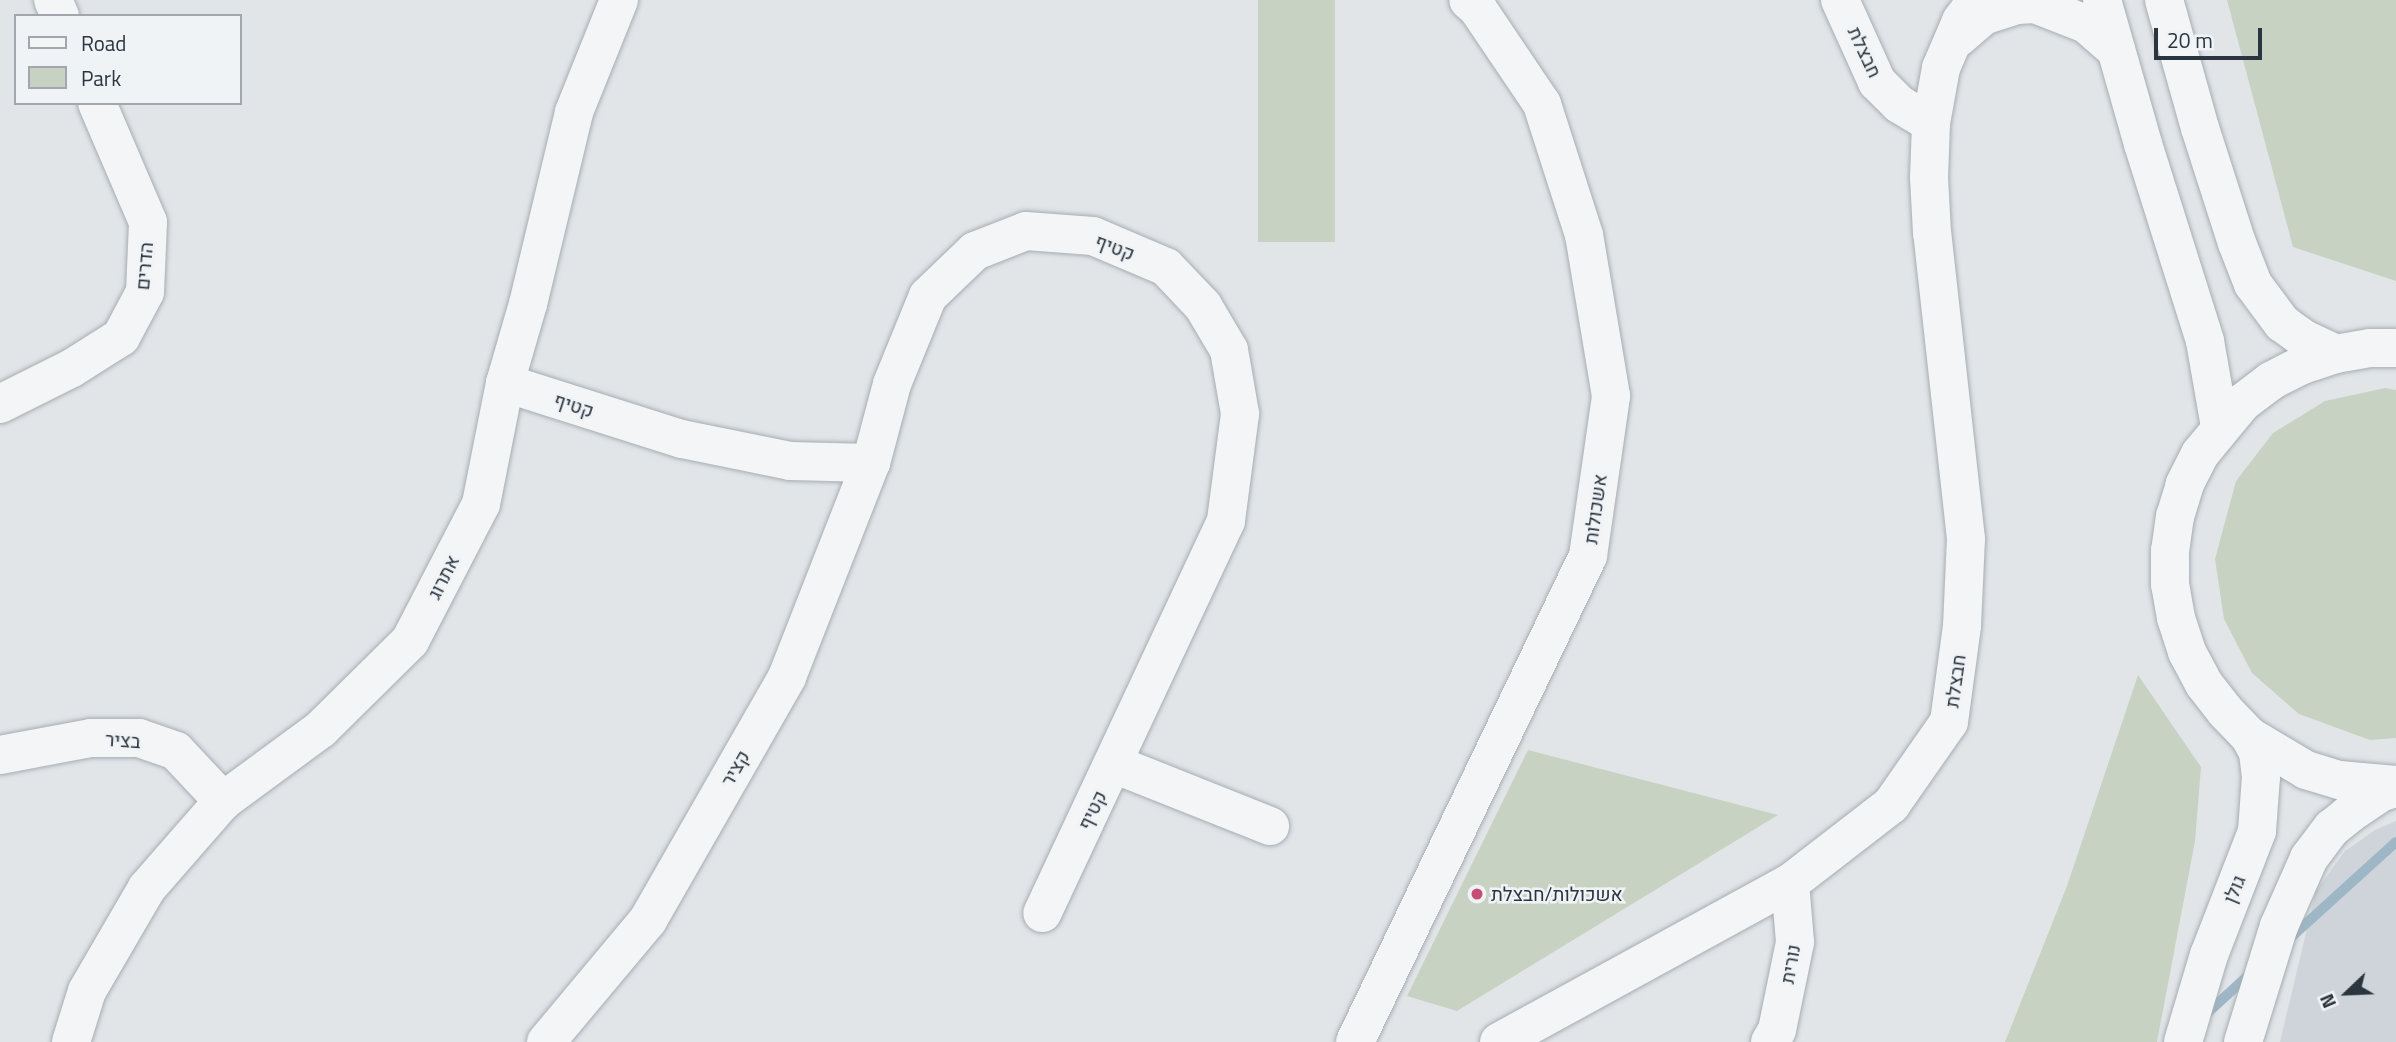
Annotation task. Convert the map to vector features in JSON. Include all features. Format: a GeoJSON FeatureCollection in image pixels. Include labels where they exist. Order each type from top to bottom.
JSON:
{"type":"FeatureCollection","features":[{"type":"Feature","properties":{"kind":"street","name":"אתרוג"},"geometry":{"type":"LineString","coordinates":[[71,1042],[87,991],[147,888],[223,801],[321,729],[410,641],[481,504],[505,383],[528,304],[574,112],[620,0]]}},
{"type":"Feature","properties":{"kind":"street","name":"אשכולות"},"geometry":{"type":"LineString","coordinates":[[1355,1042],[1588,556],[1611,396],[1584,235],[1542,104],[1478,9],[1468,0]]}},
{"type":"Feature","properties":{"kind":"street","name":"חבצלת"},"geometry":{"type":"LineString","coordinates":[[1840,0],[1877,82],[1899,104],[1931,123]]}},
{"type":"Feature","properties":{"kind":"street","name":"חבצלת"},"geometry":{"type":"LineString","coordinates":[[1499,1042],[1790,883],[1891,805],[1949,722],[1962,626],[1966,539],[1932,233],[1929,178],[1931,123],[1941,68],[1961,21],[1977,0]]}},
{"type":"Feature","properties":{"kind":"street"},"geometry":{"type":"LineString","coordinates":[[2102,0],[2205,341],[2220,427]]}},
{"type":"Feature","properties":{"kind":"street"},"geometry":{"type":"LineString","coordinates":[[2164,0],[2236,243],[2253,284],[2282,323],[2304,339],[2336,354]]}},
{"type":"Feature","properties":{"kind":"street","name":"חבצלת"},"geometry":{"type":"LineString","coordinates":[[1952,45],[1983,16],[2017,5],[2035,4],[2086,24],[2116,50]]}},
{"type":"Feature","properties":{"kind":"street","name":"הדרים"},"geometry":{"type":"LineString","coordinates":[[0,404],[72,368],[121,337],[145,292],[148,222],[98,105]]}},
{"type":"Feature","properties":{"kind":"street","name":"קטיף"},"geometry":{"type":"LineString","coordinates":[[505,383],[682,439],[790,461],[871,463],[892,384],[928,296],[975,251],[1026,231],[1093,236],[1166,267],[1203,306],[1229,350],[1240,414],[1226,521],[1042,913]]}},
{"type":"Feature","properties":{"kind":"street"},"geometry":{"type":"LineString","coordinates":[[2396,348],[2370,348],[2336,354],[2302,365],[2271,381],[2243,402],[2200,454],[2185,484],[2170,550],[2176,618],[2187,652],[2204,684],[2249,736],[2306,770],[2339,780],[2396,787]]}},
{"type":"Feature","properties":{"kind":"street","name":"קציר"},"geometry":{"type":"LineString","coordinates":[[546,1042],[648,920],[787,677],[871,463]]}},
{"type":"Feature","properties":{"kind":"street","name":"גולן"},"geometry":{"type":"LineString","coordinates":[[2183,1042],[2213,943],[2257,831],[2262,788],[2258,752],[2249,736]]}},
{"type":"Feature","properties":{"kind":"street","name":"בציר"},"geometry":{"type":"LineString","coordinates":[[0,755],[91,738],[139,738],[176,751],[223,801]]}},
{"type":"Feature","properties":{"kind":"street"},"geometry":{"type":"LineString","coordinates":[[1114,764],[1270,827]]}},
{"type":"Feature","properties":{"kind":"street"},"geometry":{"type":"LineString","coordinates":[[2243,1042],[2279,926],[2309,858],[2332,828],[2349,814],[2382,792],[2396,787]]}},
{"type":"Feature","properties":{"kind":"street","name":"נורית"},"geometry":{"type":"LineString","coordinates":[[1770,1042],[1777,1030],[1795,942],[1790,883]]}},
{"type":"Feature","properties":{"kind":"shaded area"},"geometry":{"type":"Polygon","coordinates":[[[2396,821],[2396,1042],[2280,1042],[2316,891],[2345,851],[2375,830],[2396,821]]]}},
{"type":"Feature","properties":{"kind":"green space"},"geometry":{"type":"Polygon","coordinates":[[[1258,0],[1335,0],[1335,242],[1258,242],[1258,0]]]}},
{"type":"Feature","properties":{"kind":"green space"},"geometry":{"type":"Polygon","coordinates":[[[2227,0],[2396,0],[2396,281],[2293,247],[2227,0]]]}},
{"type":"Feature","properties":{"kind":"green space"},"geometry":{"type":"Polygon","coordinates":[[[2385,388],[2396,390],[2396,738],[2370,740],[2299,714],[2252,673],[2224,619],[2215,559],[2236,481],[2273,433],[2325,401],[2385,388]]]}},
{"type":"Feature","properties":{"kind":"green space"},"geometry":{"type":"Polygon","coordinates":[[[2138,675],[2201,767],[2195,841],[2157,1042],[2005,1042],[2067,886],[2138,675]]]}},
{"type":"Feature","properties":{"kind":"green space"},"geometry":{"type":"Polygon","coordinates":[[[1528,750],[1778,815],[1457,1011],[1407,996],[1528,750]]]}},
{"type":"Feature","properties":{"kind":"waterway"},"geometry":{"type":"LineString","coordinates":[[2289,939],[2396,842]]}},
{"type":"Feature","properties":{"kind":"waterway"},"geometry":{"type":"LineString","coordinates":[[2204,1016],[2251,973]]}},
{"type":"Feature","properties":{"kind":"place","name":"אשכולות/חבצלת"},"geometry":{"type":"Point","coordinates":[1477,894]}}]}
